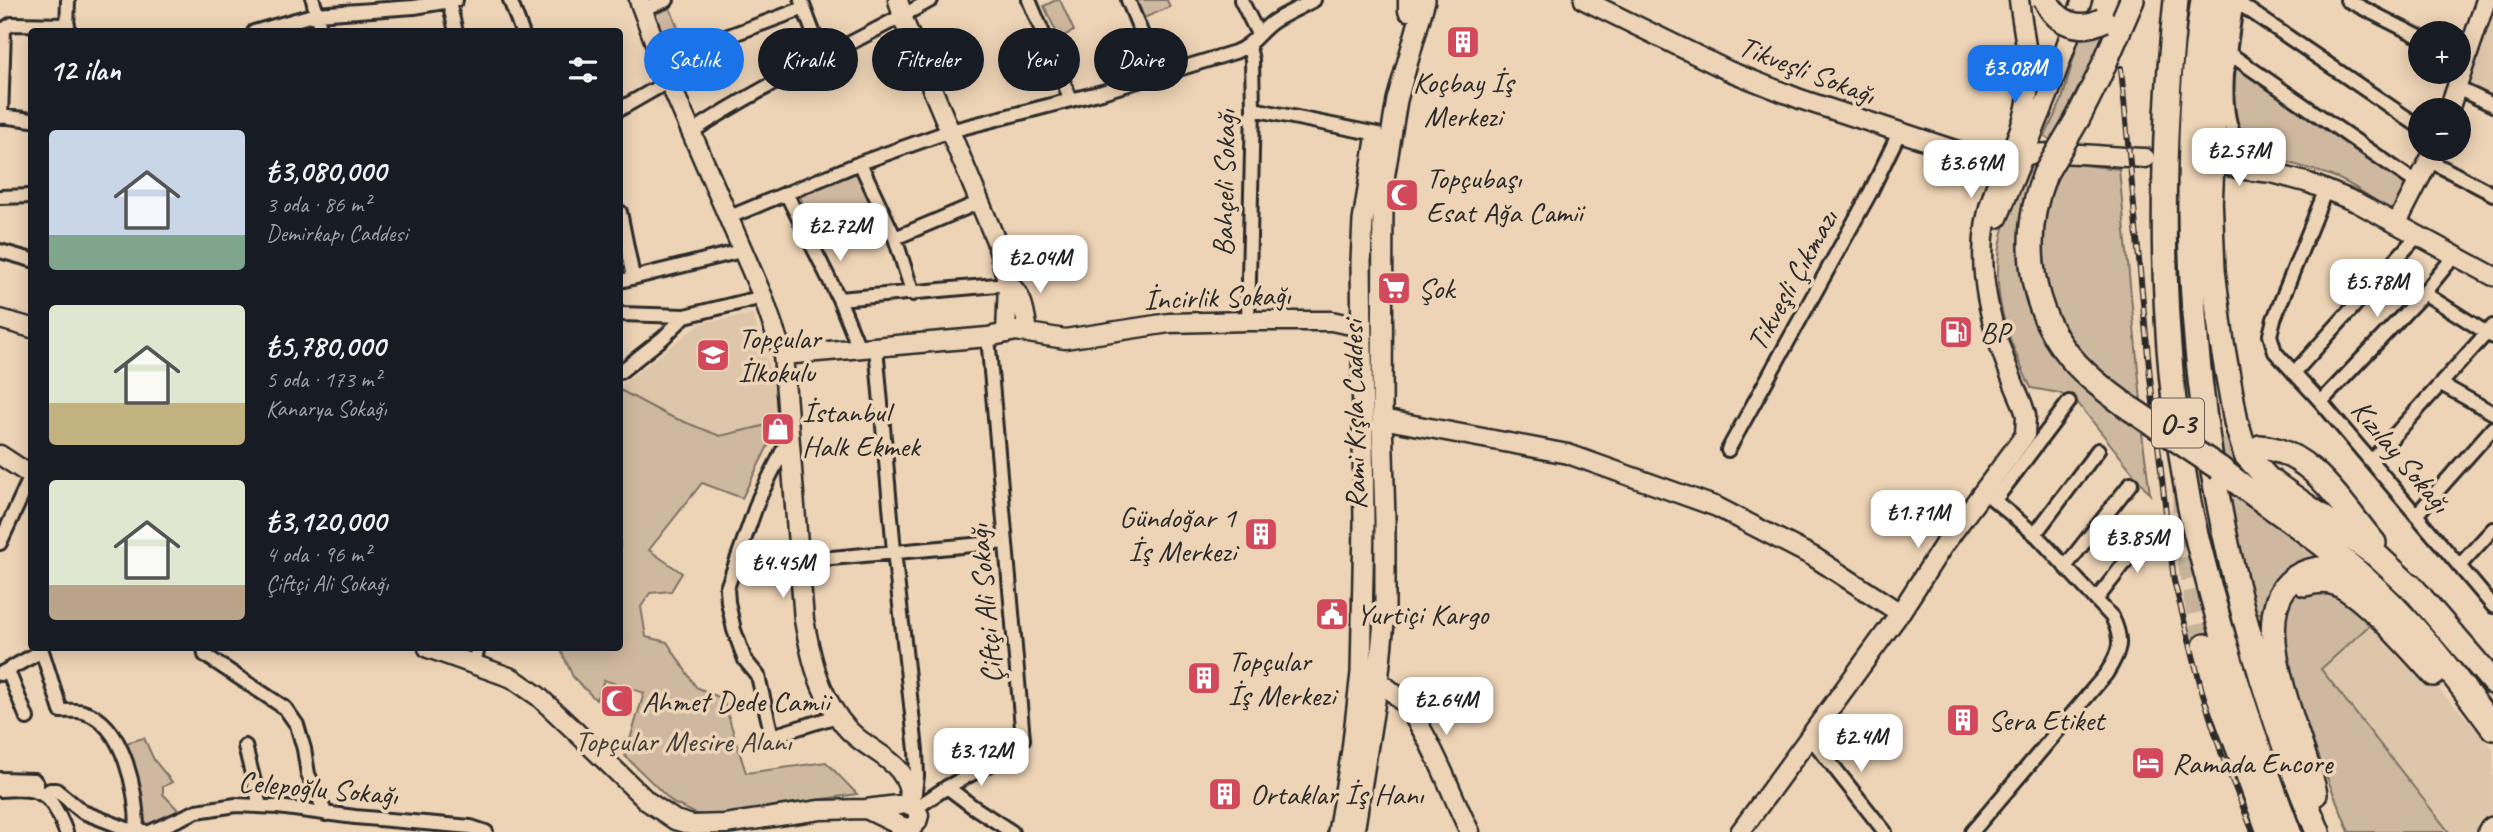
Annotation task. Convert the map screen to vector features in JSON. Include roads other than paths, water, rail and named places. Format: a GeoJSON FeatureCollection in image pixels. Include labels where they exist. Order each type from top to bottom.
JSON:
{"type":"FeatureCollection","features":[{"type":"Feature","properties":{"kind":"highway"},"geometry":{"type":"LineString","coordinates":[[2046,0],[2054,14],[2072,24],[2083,26],[2103,20],[2121,0]]}},
{"type":"Feature","properties":{"kind":"highway"},"geometry":{"type":"LineString","coordinates":[[2132,0],[2078,118],[2047,163],[2034,212],[2031,254],[2035,289],[2042,311],[2063,349],[2102,388],[2303,518],[2391,587],[2432,630],[2493,707]]}},
{"type":"Feature","properties":{"kind":"highway","name":"O-3"},"geometry":{"type":"LineString","coordinates":[[2176,0],[2165,124],[2163,228],[2167,306],[2181,457],[2193,523],[2218,618],[2251,727],[2289,832]]}},
{"type":"Feature","properties":{"kind":"highway","name":"O-3"},"geometry":{"type":"LineString","coordinates":[[2203,0],[2194,82],[2190,210],[2195,328],[2226,544],[2276,724],[2317,828]]}},
{"type":"Feature","properties":{"kind":"highway"},"geometry":{"type":"LineString","coordinates":[[2214,462],[2217,425],[2208,262],[2210,195],[2216,74],[2233,1]]}},
{"type":"Feature","properties":{"kind":"highway"},"geometry":{"type":"LineString","coordinates":[[2210,195],[2213,270],[2222,343],[2238,431],[2246,455],[2268,480],[2376,555],[2420,596]]}},
{"type":"Feature","properties":{"kind":"highway"},"geometry":{"type":"LineString","coordinates":[[2260,447],[2284,451],[2312,470],[2493,682]]}},
{"type":"Feature","properties":{"kind":"highway"},"geometry":{"type":"LineString","coordinates":[[2214,462],[2336,555],[2393,605],[2452,673],[2493,728]]}},
{"type":"Feature","properties":{"kind":"highway"},"geometry":{"type":"LineString","coordinates":[[2317,828],[2313,780],[2293,722],[2274,653],[2273,635],[2282,591],[2294,579],[2313,570],[2330,568]]}},
{"type":"Feature","properties":{"kind":"highway"},"geometry":{"type":"LineString","coordinates":[[2277,608],[2293,590],[2309,582],[2328,581],[2339,585],[2402,639],[2493,741]]}},
{"type":"Feature","properties":{"kind":"highway"},"geometry":{"type":"LineString","coordinates":[[2205,646],[2215,686],[2269,832]]}},
{"type":"Feature","properties":{"kind":"main road","name":"Rami Kışla Caddesi"},"geometry":{"type":"LineString","coordinates":[[1354,832],[1378,682],[1385,612],[1382,419],[1384,172],[1400,89],[1425,0]]}},
{"type":"Feature","properties":{"kind":"main road","name":"Rami Kışla Caddesi"},"geometry":{"type":"LineString","coordinates":[[1338,832],[1360,695],[1363,221],[1377,134],[1409,4]]}},
{"type":"Feature","properties":{"kind":"main road"},"geometry":{"type":"LineString","coordinates":[[1362,327],[1372,330],[1382,341]]}},
{"type":"Feature","properties":{"kind":"main road"},"geometry":{"type":"LineString","coordinates":[[1363,492],[1373,496],[1385,491]]}},
{"type":"Feature","properties":{"kind":"main road"},"geometry":{"type":"LineString","coordinates":[[1360,695],[1371,684],[1378,682]]}},
{"type":"Feature","properties":{"kind":"street"},"geometry":{"type":"LineString","coordinates":[[28,120],[1,117],[4,29],[12,24],[68,28],[68,0]]}},
{"type":"Feature","properties":{"kind":"street"},"geometry":{"type":"LineString","coordinates":[[313,0],[320,28]]}},
{"type":"Feature","properties":{"kind":"street"},"geometry":{"type":"LineString","coordinates":[[510,0],[520,28]]}},
{"type":"Feature","properties":{"kind":"street"},"geometry":{"type":"LineString","coordinates":[[649,28],[640,4],[667,0]]}},
{"type":"Feature","properties":{"kind":"street"},"geometry":{"type":"LineString","coordinates":[[858,34],[900,8],[931,0]]}},
{"type":"Feature","properties":{"kind":"street"},"geometry":{"type":"LineString","coordinates":[[1029,0],[1071,100]]}},
{"type":"Feature","properties":{"kind":"street"},"geometry":{"type":"LineString","coordinates":[[1128,0],[1139,28]]}},
{"type":"Feature","properties":{"kind":"street"},"geometry":{"type":"LineString","coordinates":[[1241,0],[1258,34]]}},
{"type":"Feature","properties":{"kind":"street"},"geometry":{"type":"LineString","coordinates":[[1188,65],[1249,47],[1258,34],[1274,21],[1314,0]]}},
{"type":"Feature","properties":{"kind":"street","name":"Tikveşli Sokağı"},"geometry":{"type":"LineString","coordinates":[[1584,0],[1728,71],[1899,133],[1979,158],[1994,160],[2016,156],[2047,163],[2145,158]]}},
{"type":"Feature","properties":{"kind":"street"},"geometry":{"type":"LineString","coordinates":[[2019,0],[2029,76],[2027,130],[2040,146],[2047,163]]}},
{"type":"Feature","properties":{"kind":"street"},"geometry":{"type":"LineString","coordinates":[[2041,0],[2058,0]]}},
{"type":"Feature","properties":{"kind":"street"},"geometry":{"type":"LineString","coordinates":[[1985,254],[2016,156],[2064,55],[2082,0]]}},
{"type":"Feature","properties":{"kind":"street"},"geometry":{"type":"LineString","coordinates":[[2347,0],[2408,31]]}},
{"type":"Feature","properties":{"kind":"street"},"geometry":{"type":"LineString","coordinates":[[2471,39],[2486,0]]}},
{"type":"Feature","properties":{"kind":"street"},"geometry":{"type":"LineString","coordinates":[[268,28],[316,14],[397,4],[452,1],[455,28]]}},
{"type":"Feature","properties":{"kind":"street"},"geometry":{"type":"LineString","coordinates":[[2233,1],[2227,98],[2231,142],[2228,150],[2216,163],[2272,173],[2326,190],[2397,223],[2493,276]]}},
{"type":"Feature","properties":{"kind":"street"},"geometry":{"type":"LineString","coordinates":[[2233,1],[2408,119]]}},
{"type":"Feature","properties":{"kind":"street"},"geometry":{"type":"LineString","coordinates":[[743,28],[803,4],[812,28]]}},
{"type":"Feature","properties":{"kind":"street"},"geometry":{"type":"LineString","coordinates":[[900,8],[996,241],[1008,284],[997,335]]}},
{"type":"Feature","properties":{"kind":"street","name":"Bahçeli Sokağı"},"geometry":{"type":"LineString","coordinates":[[1248,321],[1253,109],[1252,60],[1249,47]]}},
{"type":"Feature","properties":{"kind":"street"},"geometry":{"type":"LineString","coordinates":[[2230,54],[2418,184]]}},
{"type":"Feature","properties":{"kind":"street"},"geometry":{"type":"LineString","coordinates":[[2453,98],[2458,84]]}},
{"type":"Feature","properties":{"kind":"street"},"geometry":{"type":"LineString","coordinates":[[2457,88],[2493,105]]}},
{"type":"Feature","properties":{"kind":"street"},"geometry":{"type":"LineString","coordinates":[[623,107],[650,91]]}},
{"type":"Feature","properties":{"kind":"street"},"geometry":{"type":"LineString","coordinates":[[673,91],[763,297],[783,355],[804,620],[811,662],[820,686],[849,732],[902,771],[910,790],[911,805]]}},
{"type":"Feature","properties":{"kind":"street"},"geometry":{"type":"LineString","coordinates":[[690,133],[760,91]]}},
{"type":"Feature","properties":{"kind":"street"},"geometry":{"type":"LineString","coordinates":[[727,218],[860,163],[950,131],[1101,91]]}},
{"type":"Feature","properties":{"kind":"street"},"geometry":{"type":"LineString","coordinates":[[1253,109],[1377,134]]}},
{"type":"Feature","properties":{"kind":"street"},"geometry":{"type":"LineString","coordinates":[[2231,127],[2236,139],[2249,154],[2272,173]]}},
{"type":"Feature","properties":{"kind":"street"},"geometry":{"type":"LineString","coordinates":[[1999,179],[1989,164],[1979,158],[2027,130]]}},
{"type":"Feature","properties":{"kind":"street","name":"Tikveşli Çıkmazı"},"geometry":{"type":"LineString","coordinates":[[1728,450],[1859,214],[1899,133]]}},
{"type":"Feature","properties":{"kind":"street"},"geometry":{"type":"LineString","coordinates":[[1989,495],[2025,435],[2026,426],[2022,402],[1993,326],[1985,281],[1984,237],[1987,217],[1999,179],[2016,156]]}},
{"type":"Feature","properties":{"kind":"street"},"geometry":{"type":"LineString","coordinates":[[2397,223],[2430,161]]}},
{"type":"Feature","properties":{"kind":"street"},"geometry":{"type":"LineString","coordinates":[[2443,161],[2491,189]]}},
{"type":"Feature","properties":{"kind":"street"},"geometry":{"type":"LineString","coordinates":[[860,163],[895,238],[913,293]]}},
{"type":"Feature","properties":{"kind":"street","name":"Kızılay Sokağı"},"geometry":{"type":"LineString","coordinates":[[2326,190],[2270,335],[2275,352],[2321,402],[2493,606]]}},
{"type":"Feature","properties":{"kind":"street"},"geometry":{"type":"LineString","coordinates":[[786,193],[839,299],[867,348],[894,551],[916,750],[917,776],[911,805]]}},
{"type":"Feature","properties":{"kind":"street"},"geometry":{"type":"LineString","coordinates":[[0,197],[28,195]]}},
{"type":"Feature","properties":{"kind":"street"},"geometry":{"type":"LineString","coordinates":[[895,238],[980,202]]}},
{"type":"Feature","properties":{"kind":"street"},"geometry":{"type":"LineString","coordinates":[[623,227],[633,277]]}},
{"type":"Feature","properties":{"kind":"street"},"geometry":{"type":"LineString","coordinates":[[2294,373],[2418,234]]}},
{"type":"Feature","properties":{"kind":"street"},"geometry":{"type":"LineString","coordinates":[[0,251],[28,259]]}},
{"type":"Feature","properties":{"kind":"street"},"geometry":{"type":"LineString","coordinates":[[623,280],[741,251]]}},
{"type":"Feature","properties":{"kind":"street"},"geometry":{"type":"LineString","coordinates":[[2321,402],[2424,293],[2455,255]]}},
{"type":"Feature","properties":{"kind":"street"},"geometry":{"type":"LineString","coordinates":[[839,299],[1008,284],[1021,300],[1028,332]]}},
{"type":"Feature","properties":{"kind":"street"},"geometry":{"type":"LineString","coordinates":[[2371,461],[2491,332],[2424,293]]}},
{"type":"Feature","properties":{"kind":"street"},"geometry":{"type":"LineString","coordinates":[[623,314],[685,316],[763,297]]}},
{"type":"Feature","properties":{"kind":"street"},"geometry":{"type":"LineString","coordinates":[[623,370],[663,338],[685,316]]}},
{"type":"Feature","properties":{"kind":"street"},"geometry":{"type":"LineString","coordinates":[[0,319],[28,326]]}},
{"type":"Feature","properties":{"kind":"street","name":"İncirlik Sokağı"},"geometry":{"type":"LineString","coordinates":[[783,355],[1028,332],[1065,339],[1169,323],[1331,321],[1362,327]]}},
{"type":"Feature","properties":{"kind":"street","name":"Çiftçi Ali Sokağı"},"geometry":{"type":"LineString","coordinates":[[911,805],[996,761],[1023,739],[1005,542],[997,335]]}},
{"type":"Feature","properties":{"kind":"street"},"geometry":{"type":"LineString","coordinates":[[2441,384],[2493,413]]}},
{"type":"Feature","properties":{"kind":"street"},"geometry":{"type":"LineString","coordinates":[[1741,832],[1900,614],[1943,546],[2069,402]]}},
{"type":"Feature","properties":{"kind":"street"},"geometry":{"type":"LineString","coordinates":[[1382,419],[1568,454],[1717,507],[1814,557],[1900,614]]}},
{"type":"Feature","properties":{"kind":"street"},"geometry":{"type":"LineString","coordinates":[[2416,515],[2493,428]]}},
{"type":"Feature","properties":{"kind":"street"},"geometry":{"type":"LineString","coordinates":[[790,437],[759,498],[727,587],[728,602],[745,660],[758,676],[772,736],[837,716]]}},
{"type":"Feature","properties":{"kind":"street"},"geometry":{"type":"LineString","coordinates":[[2035,534],[2098,450]]}},
{"type":"Feature","properties":{"kind":"street"},"geometry":{"type":"LineString","coordinates":[[0,455],[28,474]]}},
{"type":"Feature","properties":{"kind":"street"},"geometry":{"type":"LineString","coordinates":[[0,543],[28,482]]}},
{"type":"Feature","properties":{"kind":"street"},"geometry":{"type":"LineString","coordinates":[[2066,567],[2131,483]]}},
{"type":"Feature","properties":{"kind":"street"},"geometry":{"type":"LineString","coordinates":[[1989,495],[2035,534],[2112,617],[2119,632],[2120,644],[2115,660],[2106,674],[1976,828],[1990,832]]}},
{"type":"Feature","properties":{"kind":"street"},"geometry":{"type":"LineString","coordinates":[[2096,600],[2151,529]]}},
{"type":"Feature","properties":{"kind":"street"},"geometry":{"type":"LineString","coordinates":[[2459,566],[2493,529]]}},
{"type":"Feature","properties":{"kind":"street"},"geometry":{"type":"LineString","coordinates":[[799,561],[1005,542]]}},
{"type":"Feature","properties":{"kind":"street"},"geometry":{"type":"LineString","coordinates":[[0,790],[40,793],[56,790],[83,812],[127,829],[145,831],[137,811],[130,775],[116,738],[86,713],[61,711],[42,651],[4,673],[27,718]]}},
{"type":"Feature","properties":{"kind":"street"},"geometry":{"type":"LineString","coordinates":[[204,651],[205,656],[285,708],[291,716],[297,725],[308,774],[326,814]]}},
{"type":"Feature","properties":{"kind":"street"},"geometry":{"type":"LineString","coordinates":[[449,651],[476,655],[538,696],[660,812],[675,820],[692,825],[725,828],[820,810],[911,805]]}},
{"type":"Feature","properties":{"kind":"street"},"geometry":{"type":"LineString","coordinates":[[1378,682],[1398,695],[1421,727],[1470,832]]}},
{"type":"Feature","properties":{"kind":"street"},"geometry":{"type":"LineString","coordinates":[[1810,737],[1885,832]]}},
{"type":"Feature","properties":{"kind":"street"},"geometry":{"type":"LineString","coordinates":[[245,746],[260,806]]}},
{"type":"Feature","properties":{"kind":"street"},"geometry":{"type":"LineString","coordinates":[[0,779],[34,780],[40,793],[58,813],[66,832]]}},
{"type":"Feature","properties":{"kind":"street"},"geometry":{"type":"LineString","coordinates":[[947,787],[1012,832]]}},
{"type":"Feature","properties":{"kind":"street","name":"Celepoğlu Sokağı"},"geometry":{"type":"LineString","coordinates":[[145,831],[197,811],[236,804],[471,827],[486,832]]}},
{"type":"Feature","properties":{"kind":"street"},"geometry":{"type":"LineString","coordinates":[[902,828],[896,810],[911,805]]}},
{"type":"Feature","properties":{"kind":"street"},"geometry":{"type":"LineString","coordinates":[[866,809],[902,828]]}},
{"type":"Feature","properties":{"kind":"tunnel"},"geometry":{"type":"LineString","coordinates":[[2205,646],[2185,533],[2184,489],[2194,467],[2211,455],[2230,449],[2260,447]]}},
{"type":"Feature","properties":{"kind":"railway"},"geometry":{"type":"LineString","coordinates":[[2121,68],[2150,377],[2174,581],[2202,691],[2222,755],[2253,832]]}},
{"type":"Feature","properties":{"kind":"place","name":"Koçbay İş Merkezi"},"geometry":{"type":"Point","coordinates":[1463,42]}},
{"type":"Feature","properties":{"kind":"place","name":"Topçubaşı Esat Ağa Camii"},"geometry":{"type":"Point","coordinates":[1402,195]}},
{"type":"Feature","properties":{"kind":"place","name":"Şok"},"geometry":{"type":"Point","coordinates":[1394,288]}},
{"type":"Feature","properties":{"kind":"place","name":"BP"},"geometry":{"type":"Point","coordinates":[1956,332]}},
{"type":"Feature","properties":{"kind":"place","name":"Topçular İlkokulu"},"geometry":{"type":"Point","coordinates":[713,355]}},
{"type":"Feature","properties":{"kind":"place","name":"İstanbul Halk Ekmek"},"geometry":{"type":"Point","coordinates":[778,429]}},
{"type":"Feature","properties":{"kind":"place","name":"Gündoğar 1 İş Merkezi"},"geometry":{"type":"Point","coordinates":[1261,534]}},
{"type":"Feature","properties":{"kind":"place","name":"Yurtiçi Kargo"},"geometry":{"type":"Point","coordinates":[1332,614]}},
{"type":"Feature","properties":{"kind":"place","name":"Topçular İş Merkezi"},"geometry":{"type":"Point","coordinates":[1204,678]}},
{"type":"Feature","properties":{"kind":"place","name":"Ahmet Dede Camii"},"geometry":{"type":"Point","coordinates":[617,701]}},
{"type":"Feature","properties":{"kind":"place","name":"Sera Etiket"},"geometry":{"type":"Point","coordinates":[1963,720]}},
{"type":"Feature","properties":{"kind":"place","name":"Ramada Encore"},"geometry":{"type":"Point","coordinates":[2148,763]}},
{"type":"Feature","properties":{"kind":"place","name":"Ortaklar İş Hanı"},"geometry":{"type":"Point","coordinates":[1225,794]}},
{"type":"Feature","properties":{"kind":"park label","name":"Topçular Mesire Alanı"},"geometry":{"type":"Point","coordinates":[683,741]}}]}
